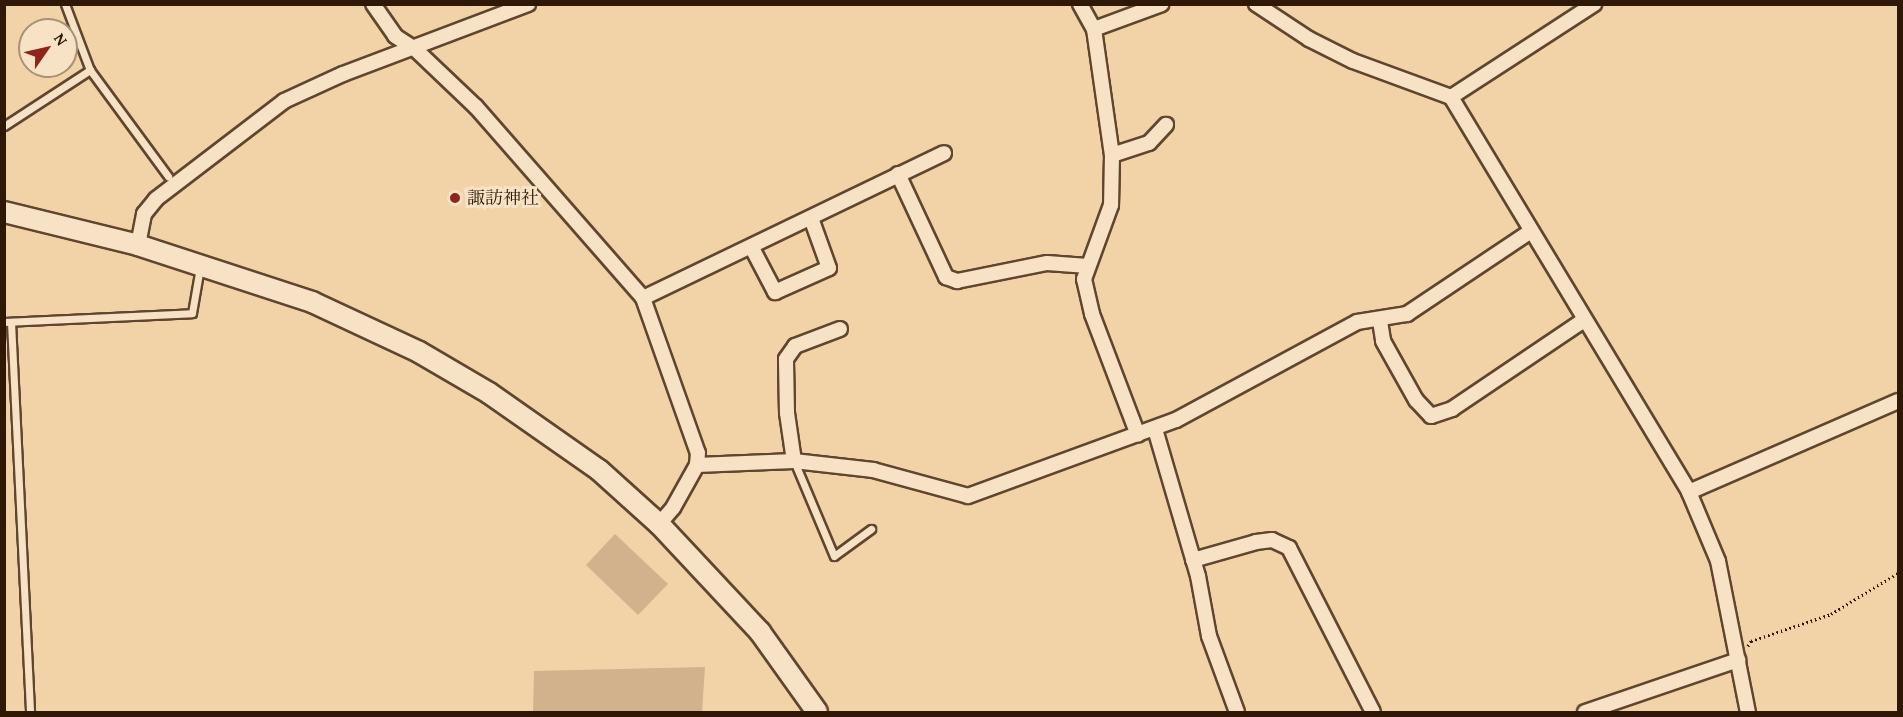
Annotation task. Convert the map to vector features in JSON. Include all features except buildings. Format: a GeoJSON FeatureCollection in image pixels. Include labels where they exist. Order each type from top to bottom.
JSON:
{"type":"FeatureCollection","features":[{"type":"Feature","properties":{"kind":"street"},"geometry":{"type":"LineString","coordinates":[[374,4],[395,36],[415,49],[476,107],[643,298],[694,438],[697,465],[673,508],[659,524]]}},
{"type":"Feature","properties":{"kind":"street"},"geometry":{"type":"LineString","coordinates":[[138,245],[144,214],[156,199],[284,101],[343,74],[415,49],[528,4]]}},
{"type":"Feature","properties":{"kind":"street"},"geometry":{"type":"LineString","coordinates":[[1080,4],[1094,29],[1112,155],[1112,206],[1084,279],[1092,314],[1138,435]]}},
{"type":"Feature","properties":{"kind":"street"},"geometry":{"type":"LineString","coordinates":[[1094,29],[1162,4]]}},
{"type":"Feature","properties":{"kind":"street"},"geometry":{"type":"LineString","coordinates":[[1256,4],[1309,39],[1353,61],[1451,97],[1584,320],[1674,462],[1689,492],[1718,561],[1748,712]]}},
{"type":"Feature","properties":{"kind":"street"},"geometry":{"type":"LineString","coordinates":[[1451,97],[1594,4]]}},
{"type":"Feature","properties":{"kind":"street"},"geometry":{"type":"LineString","coordinates":[[1112,155],[1149,143],[1166,124]]}},
{"type":"Feature","properties":{"kind":"street"},"geometry":{"type":"LineString","coordinates":[[643,298],[752,248],[944,153]]}},
{"type":"Feature","properties":{"kind":"street"},"geometry":{"type":"LineString","coordinates":[[898,174],[946,277],[957,281],[1047,263],[1088,266]]}},
{"type":"Feature","properties":{"kind":"street"},"geometry":{"type":"LineString","coordinates":[[4,212],[138,245],[312,302],[419,352],[545,429],[599,470],[659,524],[760,632],[818,712]]}},
{"type":"Feature","properties":{"kind":"street"},"geometry":{"type":"LineString","coordinates":[[752,248],[775,292],[829,268],[811,218]]}},
{"type":"Feature","properties":{"kind":"street"},"geometry":{"type":"LineString","coordinates":[[697,465],[794,461],[873,470],[968,496],[1155,429],[1347,327],[1407,314],[1424,305],[1531,231]]}},
{"type":"Feature","properties":{"kind":"street"},"geometry":{"type":"LineString","coordinates":[[1380,321],[1383,341],[1416,400],[1431,416],[1452,409],[1584,320]]}},
{"type":"Feature","properties":{"kind":"street"},"geometry":{"type":"LineString","coordinates":[[794,461],[787,413],[786,360],[795,346],[840,329]]}},
{"type":"Feature","properties":{"kind":"street"},"geometry":{"type":"LineString","coordinates":[[1689,492],[1899,401]]}},
{"type":"Feature","properties":{"kind":"street"},"geometry":{"type":"LineString","coordinates":[[1155,429],[1193,560],[1209,636],[1237,712]]}},
{"type":"Feature","properties":{"kind":"street"},"geometry":{"type":"LineString","coordinates":[[1193,560],[1256,542],[1272,540],[1289,548],[1373,712]]}},
{"type":"Feature","properties":{"kind":"street"},"geometry":{"type":"LineString","coordinates":[[1585,712],[1738,660]]}},
{"type":"Feature","properties":{"kind":"lane"},"geometry":{"type":"LineString","coordinates":[[65,4],[90,70],[168,176]]}},
{"type":"Feature","properties":{"kind":"lane"},"geometry":{"type":"LineString","coordinates":[[4,126],[90,70]]}},
{"type":"Feature","properties":{"kind":"lane"},"geometry":{"type":"LineString","coordinates":[[30,712],[8,322],[192,313],[200,266]]}},
{"type":"Feature","properties":{"kind":"lane"},"geometry":{"type":"LineString","coordinates":[[794,461],[834,556],[870,529]]}},
{"type":"Feature","properties":{"kind":"path"},"geometry":{"type":"LineString","coordinates":[[1738,660],[1751,641],[1831,614],[1899,573]]}},
{"type":"Feature","properties":{"kind":"shaded area"},"geometry":{"type":"Polygon","coordinates":[[[615,534],[668,584],[638,615],[586,565],[615,534]]]}},
{"type":"Feature","properties":{"kind":"shaded area"},"geometry":{"type":"Polygon","coordinates":[[[705,667],[702,712],[533,712],[534,671],[705,667]]]}},
{"type":"Feature","properties":{"kind":"place","name":"諏訪神社"},"geometry":{"type":"Point","coordinates":[455,198]}}]}
